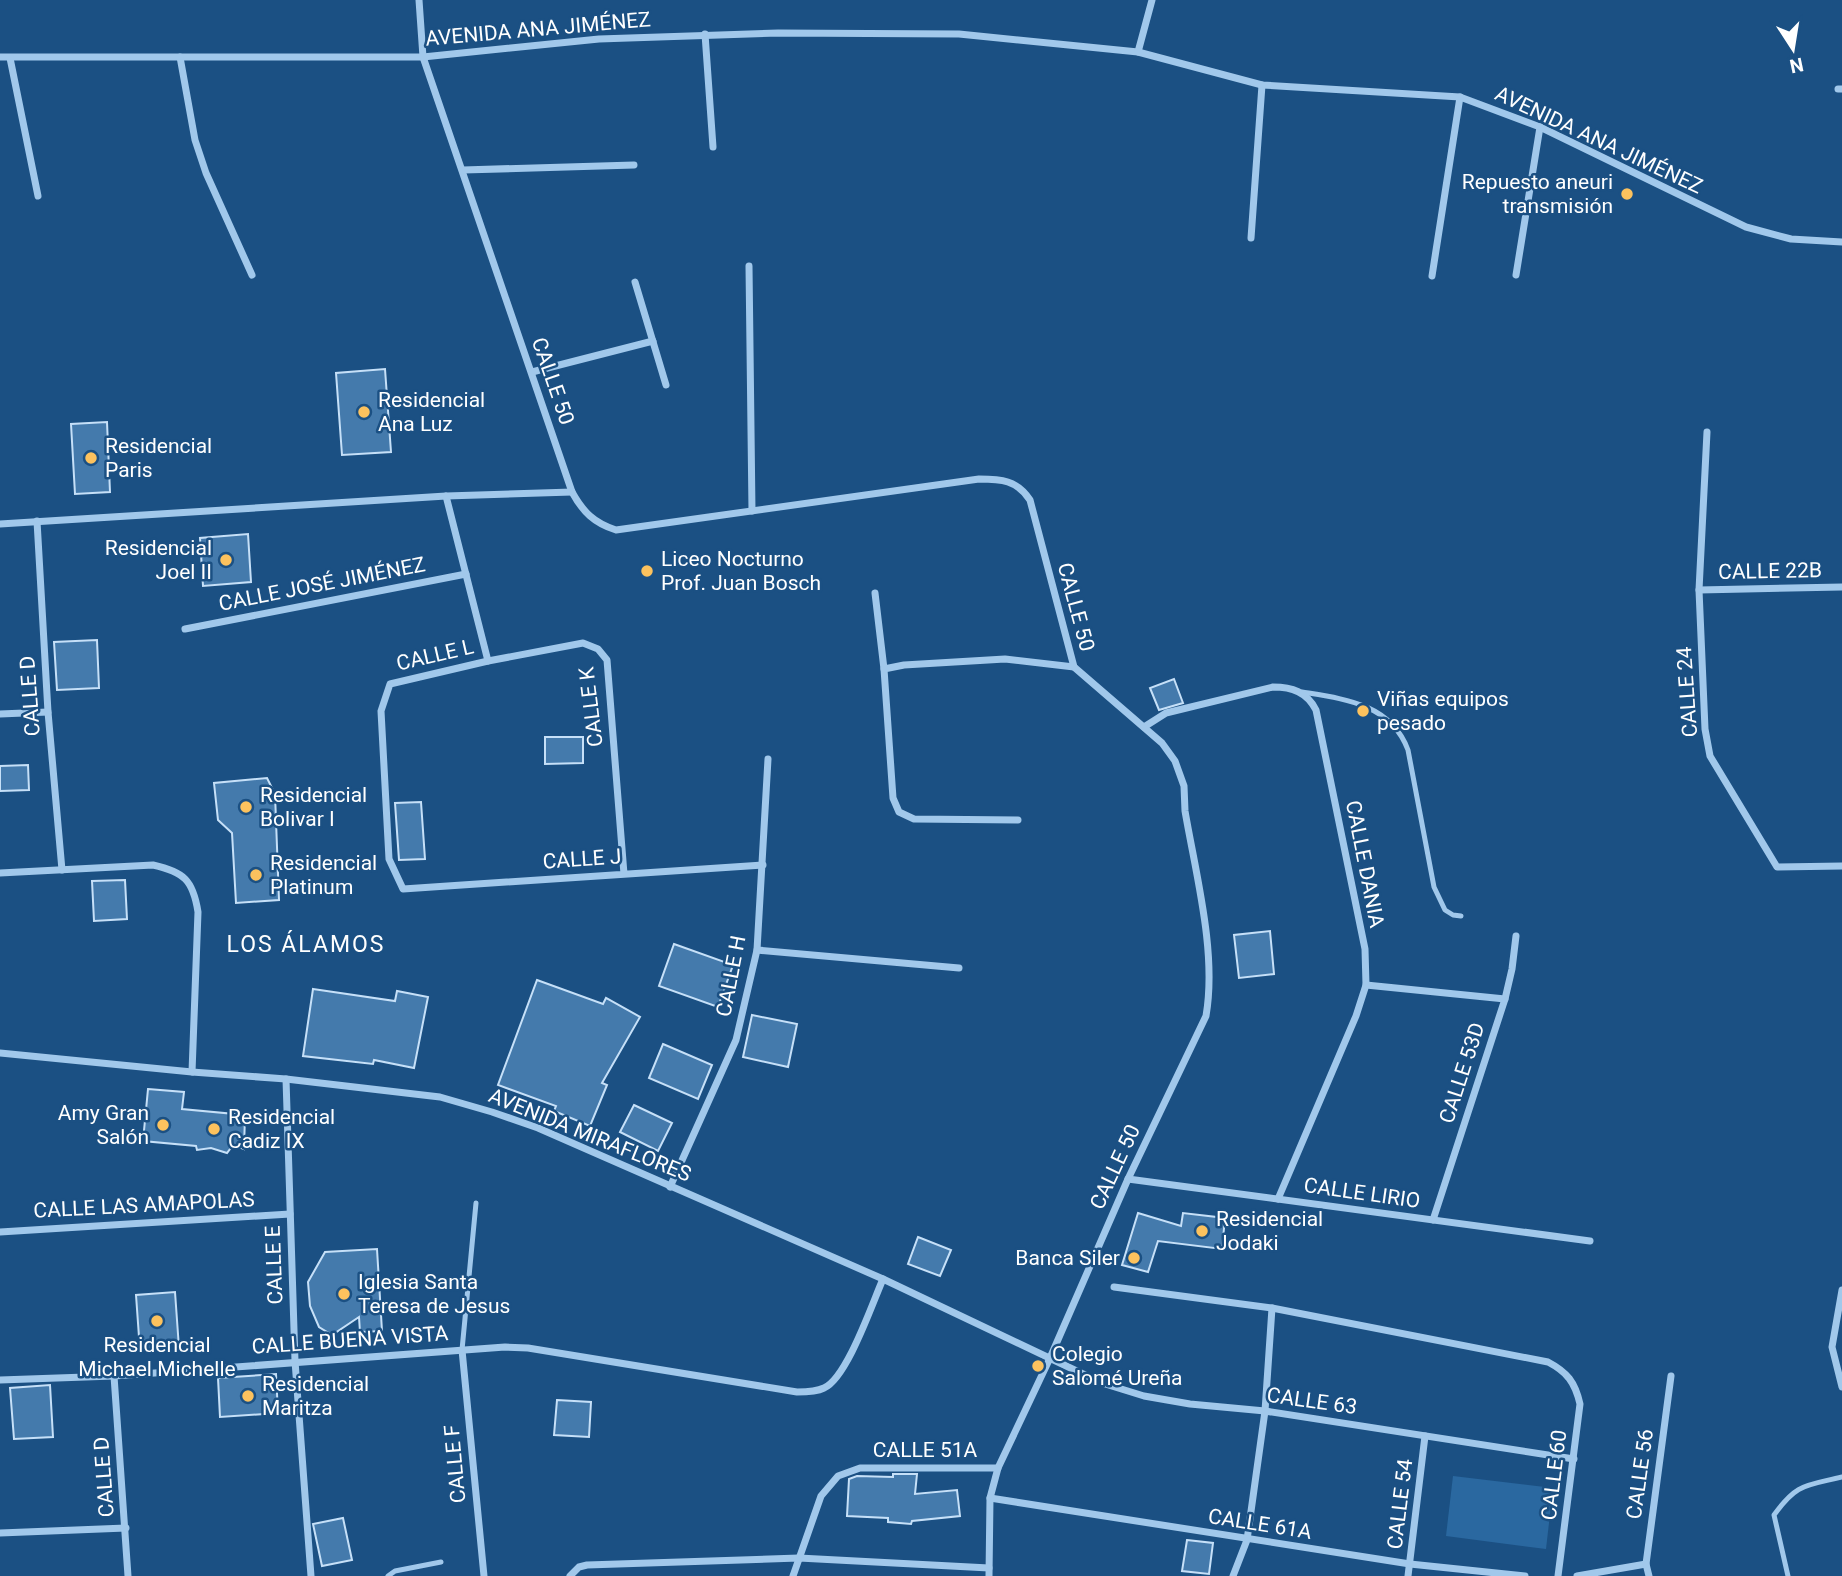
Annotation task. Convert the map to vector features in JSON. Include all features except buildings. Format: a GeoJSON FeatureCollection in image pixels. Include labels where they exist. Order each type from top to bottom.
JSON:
{"type":"FeatureCollection","features":[{"type":"Feature","properties":{"kind":"street","name":"CALLE 50"},"geometry":{"type":"LineString","coordinates":[[419,0],[424,57],[572,492],[582,510],[599,525],[615,530],[979,479],[1012,482],[1023,489],[1030,500],[1074,667],[1162,743],[1175,761],[1184,786],[1185,811],[1210,962],[1210,991],[1206,1016],[1128,1179],[1050,1358],[998,1468],[990,1498],[989,1572]]}},
{"type":"Feature","properties":{"kind":"street"},"geometry":{"type":"LineString","coordinates":[[1138,52],[1152,0]]}},
{"type":"Feature","properties":{"kind":"street","name":"AVENIDA ANA JIMÉNEZ"},"geometry":{"type":"LineString","coordinates":[[0,57],[424,57],[599,39],[705,34],[959,34],[1138,52],[1262,85],[1461,97],[1540,127],[1746,227],[1791,239],[1842,242]]}},
{"type":"Feature","properties":{"kind":"street"},"geometry":{"type":"LineString","coordinates":[[705,34],[713,147]]}},
{"type":"Feature","properties":{"kind":"street"},"geometry":{"type":"LineString","coordinates":[[180,57],[195,140],[202,162],[252,275]]}},
{"type":"Feature","properties":{"kind":"street"},"geometry":{"type":"LineString","coordinates":[[10,58],[38,196]]}},
{"type":"Feature","properties":{"kind":"street"},"geometry":{"type":"LineString","coordinates":[[1251,238],[1262,85]]}},
{"type":"Feature","properties":{"kind":"street"},"geometry":{"type":"LineString","coordinates":[[1432,276],[1461,97]]}},
{"type":"Feature","properties":{"kind":"street"},"geometry":{"type":"LineString","coordinates":[[1516,275],[1540,127]]}},
{"type":"Feature","properties":{"kind":"street"},"geometry":{"type":"LineString","coordinates":[[463,170],[634,166]]}},
{"type":"Feature","properties":{"kind":"street"},"geometry":{"type":"LineString","coordinates":[[749,266],[752,511]]}},
{"type":"Feature","properties":{"kind":"street"},"geometry":{"type":"LineString","coordinates":[[635,282],[666,385]]}},
{"type":"Feature","properties":{"kind":"street"},"geometry":{"type":"LineString","coordinates":[[532,372],[653,341]]}},
{"type":"Feature","properties":{"kind":"street","name":"CALLE 24"},"geometry":{"type":"LineString","coordinates":[[1707,432],[1699,590],[1704,729],[1710,756],[1776,867],[1842,866]]}},
{"type":"Feature","properties":{"kind":"street"},"geometry":{"type":"LineString","coordinates":[[0,524],[446,496],[572,492]]}},
{"type":"Feature","properties":{"kind":"street"},"geometry":{"type":"LineString","coordinates":[[446,496],[488,661]]}},
{"type":"Feature","properties":{"kind":"street","name":"CALLE D"},"geometry":{"type":"LineString","coordinates":[[37,521],[48,712],[62,870]]}},
{"type":"Feature","properties":{"kind":"street","name":"CALLE JOSÉ JIMÉNEZ"},"geometry":{"type":"LineString","coordinates":[[185,629],[466,574]]}},
{"type":"Feature","properties":{"kind":"street","name":"CALLE 22B"},"geometry":{"type":"LineString","coordinates":[[1699,590],[1842,587]]}},
{"type":"Feature","properties":{"kind":"street"},"geometry":{"type":"LineString","coordinates":[[875,593],[884,669],[893,798],[899,812],[914,819],[1018,820]]}},
{"type":"Feature","properties":{"kind":"street","name":"CALLE K"},"geometry":{"type":"LineString","coordinates":[[488,661],[583,643],[598,649],[607,660],[624,874]]}},
{"type":"Feature","properties":{"kind":"street"},"geometry":{"type":"LineString","coordinates":[[884,669],[904,665],[1006,659],[1074,667]]}},
{"type":"Feature","properties":{"kind":"street","name":"CALLE L"},"geometry":{"type":"LineString","coordinates":[[403,889],[390,859],[381,711],[390,684],[488,661]]}},
{"type":"Feature","properties":{"kind":"street"},"geometry":{"type":"LineString","coordinates":[[1144,727],[1166,713],[1273,687],[1286,687],[1299,692]]}},
{"type":"Feature","properties":{"kind":"street","name":"CALLE DANIA"},"geometry":{"type":"LineString","coordinates":[[1278,1199],[1356,1016],[1366,985],[1365,949],[1316,710],[1310,698],[1299,692]]}},
{"type":"Feature","properties":{"kind":"street"},"geometry":{"type":"LineString","coordinates":[[0,714],[48,712]]}},
{"type":"Feature","properties":{"kind":"street","name":"CALLE H"},"geometry":{"type":"LineString","coordinates":[[670,1187],[736,1040],[757,950],[768,759]]}},
{"type":"Feature","properties":{"kind":"street"},"geometry":{"type":"LineString","coordinates":[[0,873],[153,865],[172,869],[187,879],[195,894],[198,912],[192,1072]]}},
{"type":"Feature","properties":{"kind":"street","name":"CALLE J"},"geometry":{"type":"LineString","coordinates":[[403,889],[763,865]]}},
{"type":"Feature","properties":{"kind":"street","name":"CALLE 53D"},"geometry":{"type":"LineString","coordinates":[[1433,1220],[1505,999],[1516,936]]}},
{"type":"Feature","properties":{"kind":"street"},"geometry":{"type":"LineString","coordinates":[[757,950],[959,968]]}},
{"type":"Feature","properties":{"kind":"street"},"geometry":{"type":"LineString","coordinates":[[1366,985],[1505,999]]}},
{"type":"Feature","properties":{"kind":"street","name":"AVENIDA MIRAFLORES"},"geometry":{"type":"LineString","coordinates":[[0,1053],[286,1079],[440,1097],[492,1112],[538,1128],[883,1279],[1050,1358]]}},
{"type":"Feature","properties":{"kind":"street","name":"CALLE E"},"geometry":{"type":"LineString","coordinates":[[286,1079],[295,1361],[311,1576]]}},
{"type":"Feature","properties":{"kind":"street","name":"CALLE LIRIO"},"geometry":{"type":"LineString","coordinates":[[1128,1179],[1590,1241]]}},
{"type":"Feature","properties":{"kind":"street","name":"CALLE LAS AMAPOLAS"},"geometry":{"type":"LineString","coordinates":[[0,1232],[290,1214]]}},
{"type":"Feature","properties":{"kind":"street","name":"CALLE BUENA VISTA"},"geometry":{"type":"LineString","coordinates":[[0,1380],[114,1376],[295,1361],[528,1348],[797,1392],[812,1391],[825,1388],[842,1373],[883,1279]]}},
{"type":"Feature","properties":{"kind":"street"},"geometry":{"type":"LineString","coordinates":[[1114,1287],[1272,1308],[1265,1411],[1247,1540],[1233,1576]]}},
{"type":"Feature","properties":{"kind":"street"},"geometry":{"type":"LineString","coordinates":[[1842,1290],[1832,1347],[1842,1387]]}},
{"type":"Feature","properties":{"kind":"street","name":"CALLE 60"},"geometry":{"type":"LineString","coordinates":[[1272,1308],[1548,1362],[1563,1369],[1572,1380],[1580,1404],[1558,1576]]}},
{"type":"Feature","properties":{"kind":"street","name":"CALLE F"},"geometry":{"type":"LineString","coordinates":[[462,1350],[484,1576]]}},
{"type":"Feature","properties":{"kind":"street","name":"CALLE 63"},"geometry":{"type":"LineString","coordinates":[[1050,1358],[1102,1383],[1144,1396],[1190,1404],[1265,1411],[1574,1459]]}},
{"type":"Feature","properties":{"kind":"street","name":"CALLE D"},"geometry":{"type":"LineString","coordinates":[[114,1376],[128,1576]]}},
{"type":"Feature","properties":{"kind":"street","name":"CALLE 56"},"geometry":{"type":"LineString","coordinates":[[1649,1576],[1646,1564],[1671,1376]]}},
{"type":"Feature","properties":{"kind":"street","name":"CALLE 54"},"geometry":{"type":"LineString","coordinates":[[1409,1576],[1426,1436]]}},
{"type":"Feature","properties":{"kind":"street","name":"CALLE 51A"},"geometry":{"type":"LineString","coordinates":[[793,1576],[821,1496],[838,1476],[860,1468],[998,1468]]}},
{"type":"Feature","properties":{"kind":"street","name":"CALLE 61A"},"geometry":{"type":"LineString","coordinates":[[990,1498],[1410,1564],[1525,1576]]}},
{"type":"Feature","properties":{"kind":"street"},"geometry":{"type":"LineString","coordinates":[[0,1532],[126,1528]]}},
{"type":"Feature","properties":{"kind":"street"},"geometry":{"type":"LineString","coordinates":[[570,1576],[579,1567],[587,1565],[799,1558],[989,1572]]}},
{"type":"Feature","properties":{"kind":"street"},"geometry":{"type":"LineString","coordinates":[[1577,1576],[1646,1564]]}},
{"type":"Feature","properties":{"kind":"lane"},"geometry":{"type":"LineString","coordinates":[[1299,692],[1342,698],[1365,706],[1393,722],[1402,733],[1408,750],[1434,887],[1445,910],[1461,916]]}},
{"type":"Feature","properties":{"kind":"lane"},"geometry":{"type":"LineString","coordinates":[[462,1350],[476,1203]]}},
{"type":"Feature","properties":{"kind":"lane"},"geometry":{"type":"LineString","coordinates":[[1788,1576],[1774,1516],[1789,1494],[1803,1486],[1842,1477]]}},
{"type":"Feature","properties":{"kind":"lane"},"geometry":{"type":"LineString","coordinates":[[388,1576],[395,1571],[441,1562]]}},
{"type":"Feature","properties":{"kind":"shaded area"},"geometry":{"type":"Polygon","coordinates":[[[1453,1476],[1553,1488],[1546,1549],[1446,1536],[1453,1476]]]}},
{"type":"Feature","properties":{"kind":"place","name":"Repuesto aneuri transmisión"},"geometry":{"type":"Point","coordinates":[1627,194]}},
{"type":"Feature","properties":{"kind":"place","name":"Residencial Ana Luz"},"geometry":{"type":"Point","coordinates":[364,412]}},
{"type":"Feature","properties":{"kind":"place","name":"Residencial Paris"},"geometry":{"type":"Point","coordinates":[91,458]}},
{"type":"Feature","properties":{"kind":"place","name":"Residencial Joel II"},"geometry":{"type":"Point","coordinates":[226,560]}},
{"type":"Feature","properties":{"kind":"place","name":"Liceo Nocturno Prof. Juan Bosch"},"geometry":{"type":"Point","coordinates":[647,571]}},
{"type":"Feature","properties":{"kind":"place","name":"Viñas equipos pesado"},"geometry":{"type":"Point","coordinates":[1363,711]}},
{"type":"Feature","properties":{"kind":"place","name":"Residencial Bolivar I"},"geometry":{"type":"Point","coordinates":[246,807]}},
{"type":"Feature","properties":{"kind":"place","name":"Residencial Platinum"},"geometry":{"type":"Point","coordinates":[256,875]}},
{"type":"Feature","properties":{"kind":"place","name":"Amy Gran Salón"},"geometry":{"type":"Point","coordinates":[163,1125]}},
{"type":"Feature","properties":{"kind":"place","name":"Residencial Cadiz IX"},"geometry":{"type":"Point","coordinates":[214,1129]}},
{"type":"Feature","properties":{"kind":"place","name":"Residencial Jodaki"},"geometry":{"type":"Point","coordinates":[1202,1231]}},
{"type":"Feature","properties":{"kind":"place","name":"Banca Siler"},"geometry":{"type":"Point","coordinates":[1134,1258]}},
{"type":"Feature","properties":{"kind":"place","name":"Iglesia Santa Teresa de Jesus"},"geometry":{"type":"Point","coordinates":[344,1294]}},
{"type":"Feature","properties":{"kind":"place","name":"Residencial Michael Michelle"},"geometry":{"type":"Point","coordinates":[157,1321]}},
{"type":"Feature","properties":{"kind":"place","name":"Colegio Salomé Ureña"},"geometry":{"type":"Point","coordinates":[1038,1366]}},
{"type":"Feature","properties":{"kind":"place","name":"Residencial Maritza"},"geometry":{"type":"Point","coordinates":[248,1396]}},
{"type":"Feature","properties":{"kind":"district","name":"LOS ÁLAMOS"},"geometry":{"type":"Point","coordinates":[306,944]}}]}
